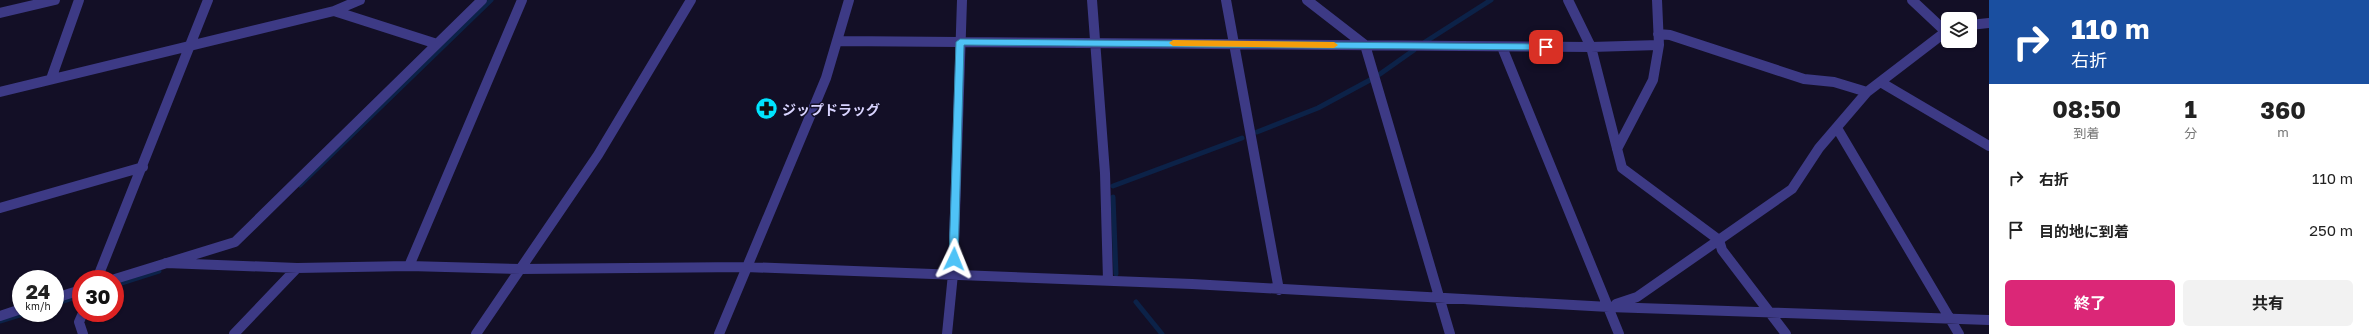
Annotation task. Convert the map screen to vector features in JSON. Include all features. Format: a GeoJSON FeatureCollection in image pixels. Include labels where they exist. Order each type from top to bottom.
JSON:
{"type":"FeatureCollection","features":[{"type":"Feature","properties":{"kind":"street"},"geometry":{"type":"LineString","coordinates":[[0,13],[55,0]]}},
{"type":"Feature","properties":{"kind":"street"},"geometry":{"type":"LineString","coordinates":[[51,79],[79,0]]}},
{"type":"Feature","properties":{"kind":"street"},"geometry":{"type":"LineString","coordinates":[[101,270],[143,167],[208,0]]}},
{"type":"Feature","properties":{"kind":"street"},"geometry":{"type":"LineString","coordinates":[[0,92],[334,11],[360,0]]}},
{"type":"Feature","properties":{"kind":"street"},"geometry":{"type":"LineString","coordinates":[[124,276],[235,242],[482,0]]}},
{"type":"Feature","properties":{"kind":"street"},"geometry":{"type":"LineString","coordinates":[[409,266],[522,0]]}},
{"type":"Feature","properties":{"kind":"street"},"geometry":{"type":"LineString","coordinates":[[476,334],[598,155],[691,0]]}},
{"type":"Feature","properties":{"kind":"street"},"geometry":{"type":"LineString","coordinates":[[719,334],[798,141],[826,78],[839,41],[849,0]]}},
{"type":"Feature","properties":{"kind":"street"},"geometry":{"type":"LineString","coordinates":[[947,334],[953,274],[962,0]]}},
{"type":"Feature","properties":{"kind":"street"},"geometry":{"type":"LineString","coordinates":[[1092,0],[1105,173],[1108,280]]}},
{"type":"Feature","properties":{"kind":"street"},"geometry":{"type":"LineString","coordinates":[[1226,0],[1279,290]]}},
{"type":"Feature","properties":{"kind":"street"},"geometry":{"type":"LineString","coordinates":[[1307,0],[1365,45],[1441,297],[1450,334]]}},
{"type":"Feature","properties":{"kind":"street"},"geometry":{"type":"LineString","coordinates":[[1568,0],[1591,48],[1622,168],[1719,240],[1722,250],[1771,312],[1786,334]]}},
{"type":"Feature","properties":{"kind":"street"},"geometry":{"type":"LineString","coordinates":[[1617,149],[1653,80],[1659,45],[1657,0]]}},
{"type":"Feature","properties":{"kind":"street"},"geometry":{"type":"LineString","coordinates":[[1912,0],[1941,26]]}},
{"type":"Feature","properties":{"kind":"street"},"geometry":{"type":"LineString","coordinates":[[334,11],[437,44]]}},
{"type":"Feature","properties":{"kind":"street"},"geometry":{"type":"LineString","coordinates":[[1977,24],[1989,22]]}},
{"type":"Feature","properties":{"kind":"street"},"geometry":{"type":"LineString","coordinates":[[1658,34],[1670,35],[1804,79],[1834,82],[1867,92]]}},
{"type":"Feature","properties":{"kind":"street"},"geometry":{"type":"LineString","coordinates":[[1609,307],[1637,297],[1792,189],[1819,148],[1867,92],[1882,83],[1941,35]]}},
{"type":"Feature","properties":{"kind":"street"},"geometry":{"type":"LineString","coordinates":[[839,41],[884,43],[960,42],[1591,48],[1659,45]]}},
{"type":"Feature","properties":{"kind":"street"},"geometry":{"type":"LineString","coordinates":[[1502,47],[1619,334]]}},
{"type":"Feature","properties":{"kind":"street"},"geometry":{"type":"LineString","coordinates":[[1882,83],[1989,146]]}},
{"type":"Feature","properties":{"kind":"street"},"geometry":{"type":"LineString","coordinates":[[1837,128],[1959,334]]}},
{"type":"Feature","properties":{"kind":"street"},"geometry":{"type":"LineString","coordinates":[[0,208],[143,167]]}},
{"type":"Feature","properties":{"kind":"street"},"geometry":{"type":"LineString","coordinates":[[166,264],[297,268],[409,266],[521,269],[746,267],[1108,280],[1609,307],[1989,320]]}},
{"type":"Feature","properties":{"kind":"street"},"geometry":{"type":"LineString","coordinates":[[234,334],[297,268]]}},
{"type":"Feature","properties":{"kind":"street"},"geometry":{"type":"LineString","coordinates":[[0,316],[12,312]]}},
{"type":"Feature","properties":{"kind":"street"},"geometry":{"type":"LineString","coordinates":[[79,322],[83,334]]}},
{"type":"Feature","properties":{"kind":"waterway"},"geometry":{"type":"LineString","coordinates":[[300,185],[491,0]]}},
{"type":"Feature","properties":{"kind":"waterway"},"geometry":{"type":"LineString","coordinates":[[1425,42],[1491,0]]}},
{"type":"Feature","properties":{"kind":"waterway"},"geometry":{"type":"LineString","coordinates":[[1380,74],[1414,50]]}},
{"type":"Feature","properties":{"kind":"waterway"},"geometry":{"type":"LineString","coordinates":[[1257,132],[1318,108],[1370,80]]}},
{"type":"Feature","properties":{"kind":"waterway"},"geometry":{"type":"LineString","coordinates":[[1113,186],[1242,138]]}},
{"type":"Feature","properties":{"kind":"waterway"},"geometry":{"type":"LineString","coordinates":[[1113,197],[1116,274]]}},
{"type":"Feature","properties":{"kind":"waterway"},"geometry":{"type":"LineString","coordinates":[[124,282],[159,271]]}},
{"type":"Feature","properties":{"kind":"waterway"},"geometry":{"type":"LineString","coordinates":[[64,301],[72,298]]}},
{"type":"Feature","properties":{"kind":"waterway"},"geometry":{"type":"LineString","coordinates":[[1136,302],[1162,334]]}},
{"type":"Feature","properties":{"kind":"waterway"},"geometry":{"type":"LineString","coordinates":[[0,321],[12,317]]}},
{"type":"Feature","properties":{"kind":"slow traffic"},"geometry":{"type":"LineString","coordinates":[[1173,43],[1334,45]]}},
{"type":"Feature","properties":{"kind":"place","name":"ジップドラッグ"},"geometry":{"type":"Point","coordinates":[766,109]}},
{"type":"Feature","properties":{"kind":"route"},"geometry":{"type":"LineString","coordinates":[[954,259],[960,42],[1546,47]]}}]}
